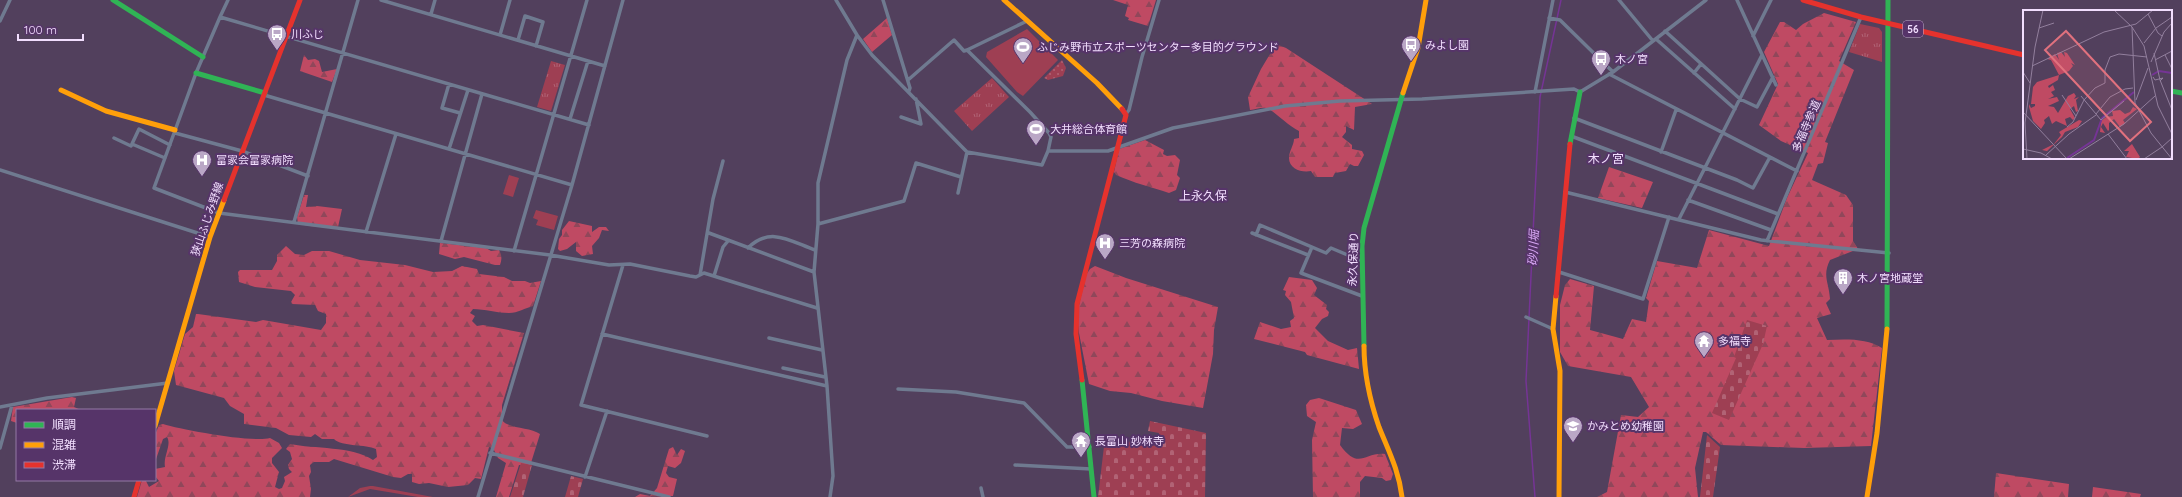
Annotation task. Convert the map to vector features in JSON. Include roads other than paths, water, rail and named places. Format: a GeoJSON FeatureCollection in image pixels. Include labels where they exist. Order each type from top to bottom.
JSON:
{"type":"FeatureCollection","features":[{"type":"Feature","properties":{"kind":"street"},"geometry":{"type":"LineString","coordinates":[[0,21],[10,0]]}},
{"type":"Feature","properties":{"kind":"street"},"geometry":{"type":"LineString","coordinates":[[113,0],[203,57]]}},
{"type":"Feature","properties":{"kind":"street"},"geometry":{"type":"LineString","coordinates":[[228,0],[196,73],[154,188],[218,213],[550,255],[609,265],[630,264],[690,276],[704,273],[817,308]]}},
{"type":"Feature","properties":{"kind":"street"},"geometry":{"type":"LineString","coordinates":[[294,222],[358,0]]}},
{"type":"Feature","properties":{"kind":"street"},"geometry":{"type":"LineString","coordinates":[[381,0],[605,66]]}},
{"type":"Feature","properties":{"kind":"street"},"geometry":{"type":"LineString","coordinates":[[431,14],[435,0]]}},
{"type":"Feature","properties":{"kind":"street"},"geometry":{"type":"LineString","coordinates":[[500,35],[510,0]]}},
{"type":"Feature","properties":{"kind":"street"},"geometry":{"type":"LineString","coordinates":[[514,251],[587,0]]}},
{"type":"Feature","properties":{"kind":"street"},"geometry":{"type":"LineString","coordinates":[[478,497],[572,185],[623,0]]}},
{"type":"Feature","properties":{"kind":"street"},"geometry":{"type":"LineString","coordinates":[[836,0],[857,35],[872,55],[967,152],[1042,165],[1048,151],[1051,137],[1049,133],[1030,112],[967,50],[964,51],[954,40],[908,80]]}},
{"type":"Feature","properties":{"kind":"street"},"geometry":{"type":"LineString","coordinates":[[883,0],[908,80],[909,92]]}},
{"type":"Feature","properties":{"kind":"street"},"geometry":{"type":"LineString","coordinates":[[1004,0],[1097,83],[1126,114]]}},
{"type":"Feature","properties":{"kind":"street"},"geometry":{"type":"LineString","coordinates":[[1094,497],[1090,447],[1076,334],[1077,304],[1126,114],[1129,110],[1159,0]]}},
{"type":"Feature","properties":{"kind":"street","name":"永久保通り"},"geometry":{"type":"LineString","coordinates":[[1402,497],[1400,477],[1379,426],[1364,372],[1362,261],[1364,228],[1401,100],[1418,48],[1426,0]]}},
{"type":"Feature","properties":{"kind":"street"},"geometry":{"type":"LineString","coordinates":[[1536,92],[1553,0]]}},
{"type":"Feature","properties":{"kind":"street"},"geometry":{"type":"LineString","coordinates":[[1619,0],[1654,40],[1735,109]]}},
{"type":"Feature","properties":{"kind":"street"},"geometry":{"type":"LineString","coordinates":[[1559,497],[1560,371],[1553,329],[1560,272],[1565,192],[1571,136],[1580,92],[1611,73],[1706,0]]}},
{"type":"Feature","properties":{"kind":"street"},"geometry":{"type":"LineString","coordinates":[[1737,0],[1776,85]]}},
{"type":"Feature","properties":{"kind":"street"},"geometry":{"type":"LineString","coordinates":[[1753,36],[1771,0]]}},
{"type":"Feature","properties":{"kind":"street","name":"56"},"geometry":{"type":"LineString","coordinates":[[1803,0],[1888,24],[2023,55]]}},
{"type":"Feature","properties":{"kind":"street"},"geometry":{"type":"LineString","coordinates":[[1867,497],[1885,370],[1889,301],[1888,0]]}},
{"type":"Feature","properties":{"kind":"street","name":"狭山ふじみ野線"},"geometry":{"type":"LineString","coordinates":[[156,423],[218,213],[298,1]]}},
{"type":"Feature","properties":{"kind":"street"},"geometry":{"type":"LineString","coordinates":[[518,40],[525,16],[543,22],[536,46]]}},
{"type":"Feature","properties":{"kind":"street"},"geometry":{"type":"LineString","coordinates":[[220,17],[588,125]]}},
{"type":"Feature","properties":{"kind":"street","name":"多福寺参道"},"geometry":{"type":"LineString","coordinates":[[1767,241],[1861,17]]}},
{"type":"Feature","properties":{"kind":"street"},"geometry":{"type":"LineString","coordinates":[[1550,18],[1559,20],[1611,73],[1676,110],[1797,171]]}},
{"type":"Feature","properties":{"kind":"street"},"geometry":{"type":"LineString","coordinates":[[967,50],[1027,21]]}},
{"type":"Feature","properties":{"kind":"street"},"geometry":{"type":"LineString","coordinates":[[1665,31],[1740,99],[1757,107],[1773,77]]}},
{"type":"Feature","properties":{"kind":"street"},"geometry":{"type":"LineString","coordinates":[[830,497],[834,476],[827,386],[817,308],[814,272],[815,250],[818,224],[820,170],[847,60],[857,35]]}},
{"type":"Feature","properties":{"kind":"street"},"geometry":{"type":"LineString","coordinates":[[1679,219],[1762,55]]}},
{"type":"Feature","properties":{"kind":"street"},"geometry":{"type":"LineString","coordinates":[[570,119],[588,61]]}},
{"type":"Feature","properties":{"kind":"street"},"geometry":{"type":"LineString","coordinates":[[1694,73],[1702,64]]}},
{"type":"Feature","properties":{"kind":"street"},"geometry":{"type":"LineString","coordinates":[[196,73],[396,134],[449,148],[572,185]]}},
{"type":"Feature","properties":{"kind":"street"},"geometry":{"type":"LineString","coordinates":[[449,84],[442,108],[460,113]]}},
{"type":"Feature","properties":{"kind":"street"},"geometry":{"type":"LineString","coordinates":[[1048,151],[1099,152],[1118,148],[1173,128],[1248,112],[1340,101],[1401,100],[1574,89],[1580,92]]}},
{"type":"Feature","properties":{"kind":"street"},"geometry":{"type":"LineString","coordinates":[[61,90],[106,111],[242,152],[308,176]]}},
{"type":"Feature","properties":{"kind":"street"},"geometry":{"type":"LineString","coordinates":[[449,148],[468,90]]}},
{"type":"Feature","properties":{"kind":"street"},"geometry":{"type":"LineString","coordinates":[[2172,91],[2182,93]]}},
{"type":"Feature","properties":{"kind":"street"},"geometry":{"type":"LineString","coordinates":[[440,241],[482,94]]}},
{"type":"Feature","properties":{"kind":"street"},"geometry":{"type":"LineString","coordinates":[[901,117],[921,124],[915,98]]}},
{"type":"Feature","properties":{"kind":"street"},"geometry":{"type":"LineString","coordinates":[[1661,152],[1676,110]]}},
{"type":"Feature","properties":{"kind":"street"},"geometry":{"type":"LineString","coordinates":[[1574,118],[1737,180],[1753,188],[1770,157]]}},
{"type":"Feature","properties":{"kind":"street"},"geometry":{"type":"LineString","coordinates":[[132,144],[142,122]]}},
{"type":"Feature","properties":{"kind":"street"},"geometry":{"type":"LineString","coordinates":[[139,129],[170,145]]}},
{"type":"Feature","properties":{"kind":"street"},"geometry":{"type":"LineString","coordinates":[[366,232],[396,134]]}},
{"type":"Feature","properties":{"kind":"street"},"geometry":{"type":"LineString","coordinates":[[1571,136],[1778,214]]}},
{"type":"Feature","properties":{"kind":"street"},"geometry":{"type":"LineString","coordinates":[[114,138],[165,158]]}},
{"type":"Feature","properties":{"kind":"street"},"geometry":{"type":"LineString","coordinates":[[958,192],[967,152]]}},
{"type":"Feature","properties":{"kind":"street"},"geometry":{"type":"LineString","coordinates":[[700,274],[709,233],[713,199],[723,160]]}},
{"type":"Feature","properties":{"kind":"street"},"geometry":{"type":"LineString","coordinates":[[818,224],[904,201],[916,163],[961,177]]}},
{"type":"Feature","properties":{"kind":"street"},"geometry":{"type":"LineString","coordinates":[[0,170],[210,237]]}},
{"type":"Feature","properties":{"kind":"street"},"geometry":{"type":"LineString","coordinates":[[1565,192],[1767,241],[1889,253]]}},
{"type":"Feature","properties":{"kind":"street"},"geometry":{"type":"LineString","coordinates":[[1688,200],[1771,230]]}},
{"type":"Feature","properties":{"kind":"street"},"geometry":{"type":"LineString","coordinates":[[1560,272],[1643,299],[1669,217]]}},
{"type":"Feature","properties":{"kind":"street"},"geometry":{"type":"LineString","coordinates":[[1256,235],[1260,225],[1326,253],[1331,248],[1362,261]]}},
{"type":"Feature","properties":{"kind":"street"},"geometry":{"type":"LineString","coordinates":[[709,233],[814,272]]}},
{"type":"Feature","properties":{"kind":"street"},"geometry":{"type":"LineString","coordinates":[[1252,233],[1308,255]]}},
{"type":"Feature","properties":{"kind":"street"},"geometry":{"type":"LineString","coordinates":[[748,248],[757,240],[770,236],[815,250]]}},
{"type":"Feature","properties":{"kind":"street"},"geometry":{"type":"LineString","coordinates":[[714,276],[723,247],[728,240]]}},
{"type":"Feature","properties":{"kind":"street"},"geometry":{"type":"LineString","coordinates":[[1312,247],[1301,273],[1362,296]]}},
{"type":"Feature","properties":{"kind":"street"},"geometry":{"type":"LineString","coordinates":[[623,265],[581,405],[707,436]]}},
{"type":"Feature","properties":{"kind":"street"},"geometry":{"type":"LineString","coordinates":[[1526,317],[1553,329]]}},
{"type":"Feature","properties":{"kind":"street"},"geometry":{"type":"LineString","coordinates":[[602,334],[827,386]]}},
{"type":"Feature","properties":{"kind":"street"},"geometry":{"type":"LineString","coordinates":[[768,338],[822,350]]}},
{"type":"Feature","properties":{"kind":"street"},"geometry":{"type":"LineString","coordinates":[[783,368],[825,377]]}},
{"type":"Feature","properties":{"kind":"street"},"geometry":{"type":"LineString","coordinates":[[0,407],[47,398],[168,383]]}},
{"type":"Feature","properties":{"kind":"street"},"geometry":{"type":"LineString","coordinates":[[898,389],[956,392],[1024,403],[1067,447],[1090,447]]}},
{"type":"Feature","properties":{"kind":"street"},"geometry":{"type":"LineString","coordinates":[[0,448],[12,405]]}},
{"type":"Feature","properties":{"kind":"street"},"geometry":{"type":"LineString","coordinates":[[585,477],[607,411]]}},
{"type":"Feature","properties":{"kind":"street"},"geometry":{"type":"LineString","coordinates":[[490,454],[669,497]]}},
{"type":"Feature","properties":{"kind":"street"},"geometry":{"type":"LineString","coordinates":[[1014,465],[1091,469]]}},
{"type":"Feature","properties":{"kind":"street"},"geometry":{"type":"LineString","coordinates":[[134,497],[139,481]]}},
{"type":"Feature","properties":{"kind":"street"},"geometry":{"type":"LineString","coordinates":[[981,488],[983,497]]}},
{"type":"Feature","properties":{"kind":"waterway","name":"砂川堀"},"geometry":{"type":"LineString","coordinates":[[1535,497],[1526,381],[1540,97],[1561,0]]}},
{"type":"Feature","properties":{"kind":"place","name":"川ふじ"},"geometry":{"type":"Point","coordinates":[277,51]}},
{"type":"Feature","properties":{"kind":"place","name":"みよし園"},"geometry":{"type":"Point","coordinates":[1411,62]}},
{"type":"Feature","properties":{"kind":"place","name":"ふじみ野市⽴スポーツセンター多⽬的グラウンド"},"geometry":{"type":"Point","coordinates":[1023,64]}},
{"type":"Feature","properties":{"kind":"place","name":"木ノ宮"},"geometry":{"type":"Point","coordinates":[1601,76]}},
{"type":"Feature","properties":{"kind":"place","name":"大井総合体育館"},"geometry":{"type":"Point","coordinates":[1036,146]}},
{"type":"Feature","properties":{"kind":"place","name":"富家会富家病院"},"geometry":{"type":"Point","coordinates":[202,177]}},
{"type":"Feature","properties":{"kind":"place","name":"三芳の森病院"},"geometry":{"type":"Point","coordinates":[1105,260]}},
{"type":"Feature","properties":{"kind":"place","name":"木ノ宮地蔵堂"},"geometry":{"type":"Point","coordinates":[1843,295]}},
{"type":"Feature","properties":{"kind":"place","name":"多福寺"},"geometry":{"type":"Point","coordinates":[1704,358]}},
{"type":"Feature","properties":{"kind":"place","name":"かみとめ幼稚園"},"geometry":{"type":"Point","coordinates":[1573,443]}},
{"type":"Feature","properties":{"kind":"place","name":"長富山 妙林寺"},"geometry":{"type":"Point","coordinates":[1081,458]}},
{"type":"Feature","properties":{"kind":"district","name":"木ノ宮"},"geometry":{"type":"Point","coordinates":[1606,158]}},
{"type":"Feature","properties":{"kind":"district","name":"上永久保"},"geometry":{"type":"Point","coordinates":[1203,195]}}]}
